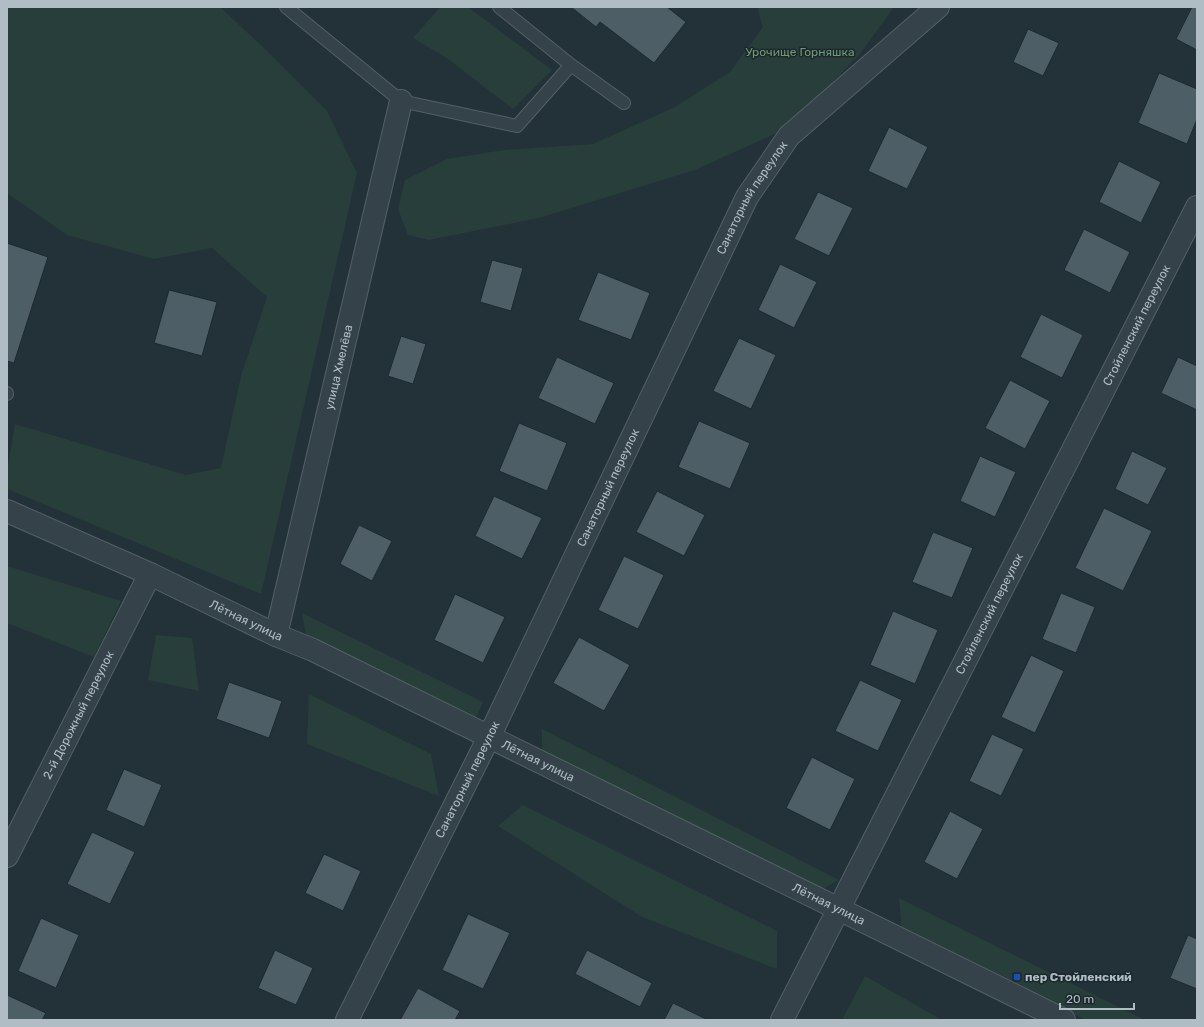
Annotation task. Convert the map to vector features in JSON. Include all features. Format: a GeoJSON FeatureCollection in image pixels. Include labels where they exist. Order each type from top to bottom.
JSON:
{"type":"FeatureCollection","features":[{"type":"Feature","properties":{"kind":"street","name":"Санаторный переулок"},"geometry":{"type":"LineString","coordinates":[[347,1020],[489,737],[747,196],[789,136],[938,7]]}},
{"type":"Feature","properties":{"kind":"street","name":"улица Хмелёва"},"geometry":{"type":"LineString","coordinates":[[276,635],[401,101]]}},
{"type":"Feature","properties":{"kind":"street","name":"Стойленский переулок"},"geometry":{"type":"LineString","coordinates":[[782,1020],[1197,207]]}},
{"type":"Feature","properties":{"kind":"street","name":"Лётная улица"},"geometry":{"type":"LineString","coordinates":[[7,511],[150,574],[276,635],[313,650],[1064,1020]]}},
{"type":"Feature","properties":{"kind":"street","name":"2-й Дорожный переулок"},"geometry":{"type":"LineString","coordinates":[[7,856],[150,574]]}},
{"type":"Feature","properties":{"kind":"lane"},"geometry":{"type":"LineString","coordinates":[[286,7],[401,101],[517,126],[571,65]]}},
{"type":"Feature","properties":{"kind":"lane"},"geometry":{"type":"LineString","coordinates":[[499,7],[571,65],[624,103]]}},
{"type":"Feature","properties":{"kind":"green space"},"geometry":{"type":"Polygon","coordinates":[[[7,7],[220,7],[263,47],[327,111],[357,173],[261,594],[7,489],[7,472],[15,424],[186,475],[221,468],[241,376],[267,297],[212,248],[154,259],[67,235],[7,193],[7,7]]]}},
{"type":"Feature","properties":{"kind":"green space"},"geometry":{"type":"Polygon","coordinates":[[[440,7],[468,7],[552,70],[513,109],[448,59],[413,38],[440,7]]]}},
{"type":"Feature","properties":{"kind":"green space","name":"Урочище Горняшка"},"geometry":{"type":"Polygon","coordinates":[[[757,7],[894,7],[860,54],[790,127],[695,170],[539,218],[429,240],[408,235],[398,209],[405,180],[447,159],[504,150],[593,144],[675,107],[730,72],[763,27],[757,7]]]}},
{"type":"Feature","properties":{"kind":"green space"},"geometry":{"type":"Polygon","coordinates":[[[7,566],[121,601],[94,657],[7,623],[7,566]]]}},
{"type":"Feature","properties":{"kind":"green space"},"geometry":{"type":"Polygon","coordinates":[[[302,613],[483,702],[476,718],[306,636],[302,613]]]}},
{"type":"Feature","properties":{"kind":"green space"},"geometry":{"type":"Polygon","coordinates":[[[156,635],[192,638],[199,691],[148,680],[156,635]]]}},
{"type":"Feature","properties":{"kind":"green space"},"geometry":{"type":"Polygon","coordinates":[[[309,694],[431,754],[439,796],[307,744],[309,694]]]}},
{"type":"Feature","properties":{"kind":"green space"},"geometry":{"type":"Polygon","coordinates":[[[542,729],[839,880],[816,893],[542,750],[542,729]]]}},
{"type":"Feature","properties":{"kind":"green space"},"geometry":{"type":"Polygon","coordinates":[[[523,805],[777,931],[777,969],[642,917],[498,826],[523,805]]]}},
{"type":"Feature","properties":{"kind":"green space"},"geometry":{"type":"Polygon","coordinates":[[[899,898],[1145,1020],[1086,1020],[902,933],[899,898]]]}},
{"type":"Feature","properties":{"kind":"green space"},"geometry":{"type":"Polygon","coordinates":[[[865,976],[942,1020],[842,1020],[865,976]]]}},
{"type":"Feature","properties":{"kind":"building"},"geometry":{"type":"Polygon","coordinates":[[[571,7],[667,7],[686,22],[654,63],[600,22],[596,27],[571,7]]]}},
{"type":"Feature","properties":{"kind":"building"},"geometry":{"type":"Polygon","coordinates":[[[1192,7],[1197,7],[1197,50],[1176,39],[1192,7]]]}},
{"type":"Feature","properties":{"kind":"building"},"geometry":{"type":"Polygon","coordinates":[[[1028,29],[1059,43],[1043,76],[1013,62],[1028,29]]]}},
{"type":"Feature","properties":{"kind":"building"},"geometry":{"type":"Polygon","coordinates":[[[1159,73],[1197,89],[1197,119],[1187,144],[1138,123],[1159,73]]]}},
{"type":"Feature","properties":{"kind":"building"},"geometry":{"type":"Polygon","coordinates":[[[889,127],[928,147],[907,189],[868,171],[889,127]]]}},
{"type":"Feature","properties":{"kind":"building"},"geometry":{"type":"Polygon","coordinates":[[[1119,161],[1161,182],[1141,223],[1099,202],[1119,161]]]}},
{"type":"Feature","properties":{"kind":"building"},"geometry":{"type":"Polygon","coordinates":[[[818,192],[853,208],[829,256],[794,239],[818,192]]]}},
{"type":"Feature","properties":{"kind":"building"},"geometry":{"type":"Polygon","coordinates":[[[1084,229],[1130,252],[1110,293],[1064,270],[1084,229]]]}},
{"type":"Feature","properties":{"kind":"building"},"geometry":{"type":"Polygon","coordinates":[[[7,243],[48,257],[14,363],[7,361],[7,243]]]}},
{"type":"Feature","properties":{"kind":"building"},"geometry":{"type":"Polygon","coordinates":[[[492,260],[523,268],[511,311],[480,302],[492,260]]]}},
{"type":"Feature","properties":{"kind":"building"},"geometry":{"type":"Polygon","coordinates":[[[780,264],[817,282],[794,328],[758,310],[780,264]]]}},
{"type":"Feature","properties":{"kind":"building"},"geometry":{"type":"Polygon","coordinates":[[[598,272],[650,293],[631,340],[578,320],[598,272]]]}},
{"type":"Feature","properties":{"kind":"building"},"geometry":{"type":"Polygon","coordinates":[[[169,290],[217,302],[202,356],[154,343],[169,290]]]}},
{"type":"Feature","properties":{"kind":"building"},"geometry":{"type":"Polygon","coordinates":[[[1041,314],[1083,335],[1062,378],[1020,357],[1041,314]]]}},
{"type":"Feature","properties":{"kind":"building"},"geometry":{"type":"Polygon","coordinates":[[[401,336],[426,344],[413,384],[388,376],[401,336]]]}},
{"type":"Feature","properties":{"kind":"building"},"geometry":{"type":"Polygon","coordinates":[[[739,338],[776,355],[751,409],[713,391],[739,338]]]}},
{"type":"Feature","properties":{"kind":"building"},"geometry":{"type":"Polygon","coordinates":[[[557,357],[614,383],[595,424],[538,398],[557,357]]]}},
{"type":"Feature","properties":{"kind":"building"},"geometry":{"type":"Polygon","coordinates":[[[1178,357],[1197,366],[1197,410],[1161,393],[1178,357]]]}},
{"type":"Feature","properties":{"kind":"building"},"geometry":{"type":"Polygon","coordinates":[[[1010,380],[1050,401],[1025,449],[985,428],[1010,380]]]}},
{"type":"Feature","properties":{"kind":"building"},"geometry":{"type":"Polygon","coordinates":[[[699,421],[750,443],[730,489],[678,467],[699,421]]]}},
{"type":"Feature","properties":{"kind":"building"},"geometry":{"type":"Polygon","coordinates":[[[519,423],[567,443],[547,491],[499,471],[519,423]]]}},
{"type":"Feature","properties":{"kind":"building"},"geometry":{"type":"Polygon","coordinates":[[[1132,451],[1167,468],[1148,505],[1115,489],[1132,451]]]}},
{"type":"Feature","properties":{"kind":"building"},"geometry":{"type":"Polygon","coordinates":[[[980,456],[1016,472],[995,517],[960,501],[980,456]]]}},
{"type":"Feature","properties":{"kind":"building"},"geometry":{"type":"Polygon","coordinates":[[[657,491],[705,515],[684,556],[636,532],[657,491]]]}},
{"type":"Feature","properties":{"kind":"building"},"geometry":{"type":"Polygon","coordinates":[[[494,496],[542,518],[522,559],[475,536],[494,496]]]}},
{"type":"Feature","properties":{"kind":"building"},"geometry":{"type":"Polygon","coordinates":[[[1104,508],[1152,531],[1123,591],[1075,568],[1104,508]]]}},
{"type":"Feature","properties":{"kind":"building"},"geometry":{"type":"Polygon","coordinates":[[[359,525],[392,541],[372,581],[340,564],[359,525]]]}},
{"type":"Feature","properties":{"kind":"building"},"geometry":{"type":"Polygon","coordinates":[[[933,532],[973,548],[952,598],[912,582],[933,532]]]}},
{"type":"Feature","properties":{"kind":"building"},"geometry":{"type":"Polygon","coordinates":[[[624,556],[664,575],[638,629],[598,610],[624,556]]]}},
{"type":"Feature","properties":{"kind":"building"},"geometry":{"type":"Polygon","coordinates":[[[1061,593],[1095,607],[1076,653],[1042,639],[1061,593]]]}},
{"type":"Feature","properties":{"kind":"building"},"geometry":{"type":"Polygon","coordinates":[[[455,594],[505,617],[483,663],[434,640],[455,594]]]}},
{"type":"Feature","properties":{"kind":"building"},"geometry":{"type":"Polygon","coordinates":[[[893,611],[938,630],[915,684],[870,665],[893,611]]]}},
{"type":"Feature","properties":{"kind":"building"},"geometry":{"type":"Polygon","coordinates":[[[579,637],[630,665],[604,711],[553,683],[579,637]]]}},
{"type":"Feature","properties":{"kind":"building"},"geometry":{"type":"Polygon","coordinates":[[[1031,655],[1064,671],[1035,733],[1001,717],[1031,655]]]}},
{"type":"Feature","properties":{"kind":"building"},"geometry":{"type":"Polygon","coordinates":[[[860,680],[902,700],[878,751],[835,731],[860,680]]]}},
{"type":"Feature","properties":{"kind":"building"},"geometry":{"type":"Polygon","coordinates":[[[229,682],[282,701],[269,738],[216,719],[229,682]]]}},
{"type":"Feature","properties":{"kind":"building"},"geometry":{"type":"Polygon","coordinates":[[[992,734],[1024,749],[1001,796],[969,781],[992,734]]]}},
{"type":"Feature","properties":{"kind":"building"},"geometry":{"type":"Polygon","coordinates":[[[812,757],[855,779],[830,830],[786,808],[812,757]]]}},
{"type":"Feature","properties":{"kind":"building"},"geometry":{"type":"Polygon","coordinates":[[[124,769],[162,785],[144,827],[106,810],[124,769]]]}},
{"type":"Feature","properties":{"kind":"building"},"geometry":{"type":"Polygon","coordinates":[[[950,811],[983,829],[957,879],[924,862],[950,811]]]}},
{"type":"Feature","properties":{"kind":"building"},"geometry":{"type":"Polygon","coordinates":[[[92,832],[135,852],[110,904],[67,884],[92,832]]]}},
{"type":"Feature","properties":{"kind":"building"},"geometry":{"type":"Polygon","coordinates":[[[324,854],[361,871],[343,911],[305,893],[324,854]]]}},
{"type":"Feature","properties":{"kind":"building"},"geometry":{"type":"Polygon","coordinates":[[[468,914],[510,933],[483,989],[442,970],[468,914]]]}},
{"type":"Feature","properties":{"kind":"building"},"geometry":{"type":"Polygon","coordinates":[[[41,918],[79,935],[56,988],[18,971],[41,918]]]}},
{"type":"Feature","properties":{"kind":"building"},"geometry":{"type":"Polygon","coordinates":[[[1188,935],[1197,939],[1197,989],[1170,978],[1188,935]]]}},
{"type":"Feature","properties":{"kind":"building"},"geometry":{"type":"Polygon","coordinates":[[[275,950],[313,968],[296,1005],[258,988],[275,950]]]}},
{"type":"Feature","properties":{"kind":"building"},"geometry":{"type":"Polygon","coordinates":[[[587,950],[652,983],[640,1007],[575,974],[587,950]]]}},
{"type":"Feature","properties":{"kind":"building"},"geometry":{"type":"Polygon","coordinates":[[[418,988],[460,1011],[455,1020],[400,1020],[418,988]]]}},
{"type":"Feature","properties":{"kind":"building"},"geometry":{"type":"Polygon","coordinates":[[[7,995],[46,1013],[42,1020],[7,1020],[7,995]]]}},
{"type":"Feature","properties":{"kind":"building"},"geometry":{"type":"Polygon","coordinates":[[[673,1003],[708,1020],[664,1020],[673,1003]]]}},
{"type":"Feature","properties":{"kind":"place","name":"пер Стойленский"},"geometry":{"type":"Point","coordinates":[1017,977]}}]}
